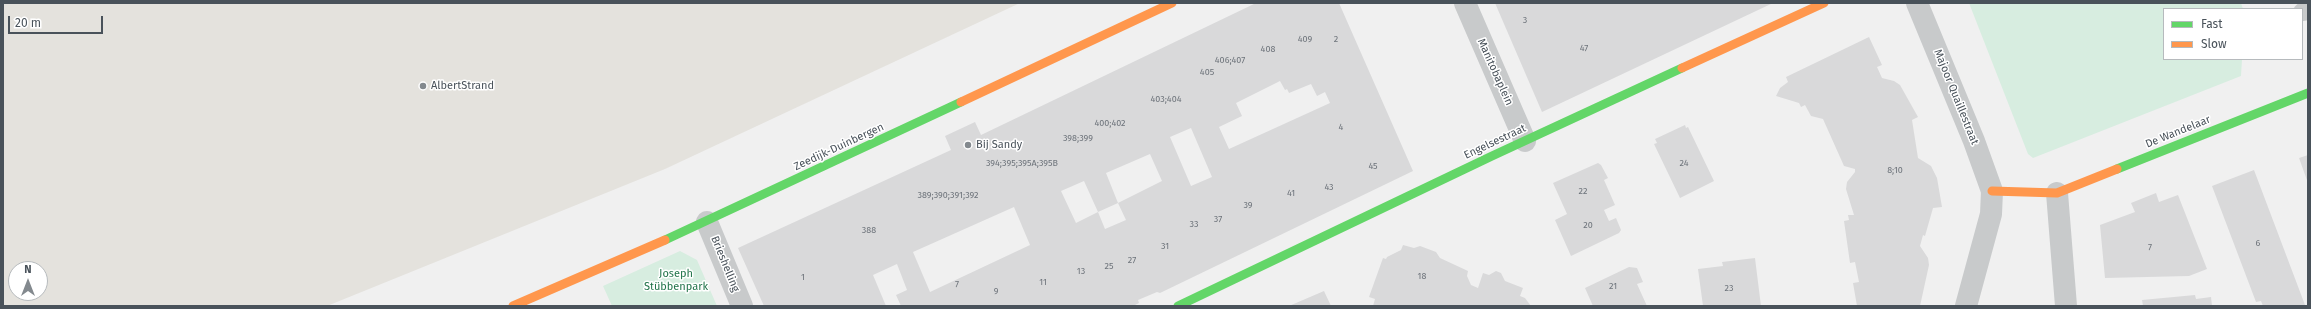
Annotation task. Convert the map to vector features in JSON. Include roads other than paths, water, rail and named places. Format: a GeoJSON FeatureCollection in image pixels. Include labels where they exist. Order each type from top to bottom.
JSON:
{"type":"FeatureCollection","features":[{"type":"Feature","properties":{"kind":"street","name":"Zeedijk-Duinbergen"},"geometry":{"type":"LineString","coordinates":[[513,306],[707,222],[1172,3]]}},
{"type":"Feature","properties":{"kind":"street","name":"Manitobaplein"},"geometry":{"type":"LineString","coordinates":[[1465,3],[1525,141]]}},
{"type":"Feature","properties":{"kind":"street","name":"Engelsestraat"},"geometry":{"type":"LineString","coordinates":[[1178,306],[1525,141],[1824,3]]}},
{"type":"Feature","properties":{"kind":"street","name":"Majoor Quaillestraat"},"geometry":{"type":"LineString","coordinates":[[1917,3],[1974,141],[1992,191],[1991,214],[1966,306]]}},
{"type":"Feature","properties":{"kind":"street","name":"De Wandelaar"},"geometry":{"type":"LineString","coordinates":[[2056,193],[2308,93]]}},
{"type":"Feature","properties":{"kind":"street"},"geometry":{"type":"LineString","coordinates":[[1992,191],[2056,193],[2066,306]]}},
{"type":"Feature","properties":{"kind":"street","name":"Brieshelling"},"geometry":{"type":"LineString","coordinates":[[707,222],[742,306]]}},
{"type":"Feature","properties":{"kind":"place","name":"AlbertStrand"},"geometry":{"type":"Point","coordinates":[423,86]}},
{"type":"Feature","properties":{"kind":"place","name":"Bij Sandy"},"geometry":{"type":"Point","coordinates":[968,145]}},
{"type":"Feature","properties":{"kind":"park label","name":"Joseph Stübbenpark"},"geometry":{"type":"Point","coordinates":[676,280]}}]}
